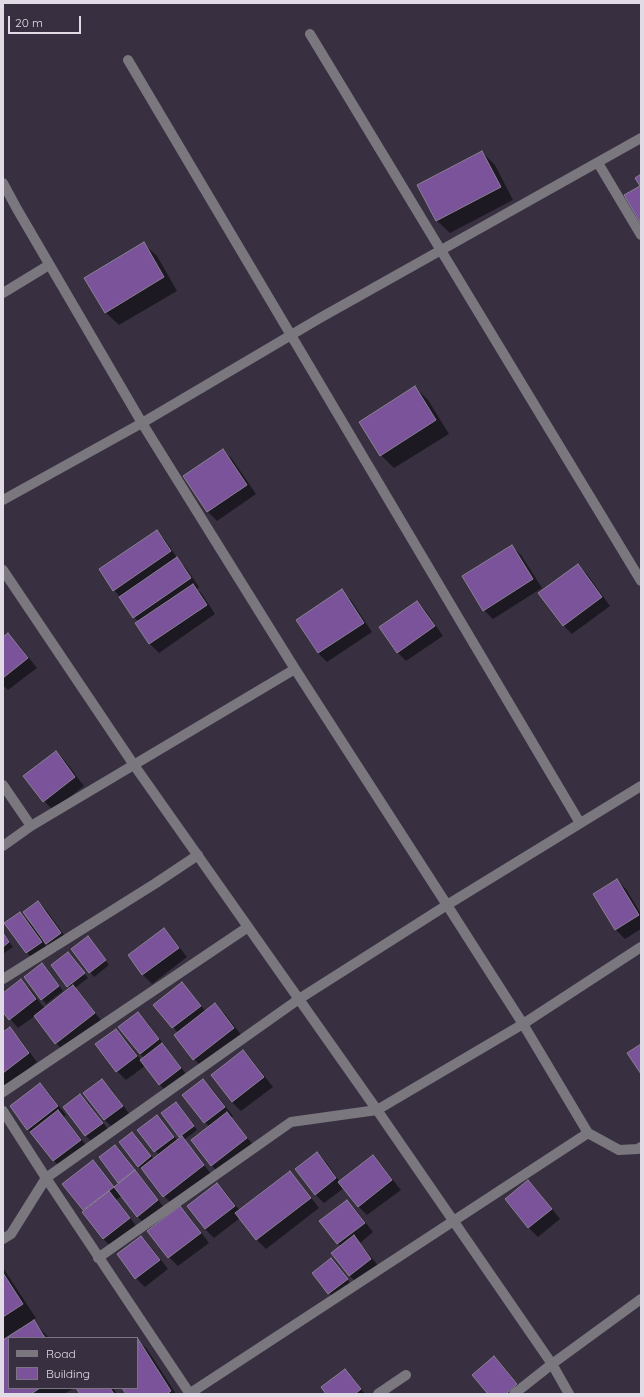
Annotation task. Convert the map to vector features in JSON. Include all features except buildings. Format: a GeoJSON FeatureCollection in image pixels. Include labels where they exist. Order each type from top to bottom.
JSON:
{"type":"FeatureCollection","features":[{"type":"Feature","properties":{"kind":"street"},"geometry":{"type":"LineString","coordinates":[[310,34],[641,581]]}},
{"type":"Feature","properties":{"kind":"street"},"geometry":{"type":"LineString","coordinates":[[128,60],[580,823]]}},
{"type":"Feature","properties":{"kind":"street"},"geometry":{"type":"LineString","coordinates":[[3,500],[142,424],[291,335],[641,138]]}},
{"type":"Feature","properties":{"kind":"street"},"geometry":{"type":"LineString","coordinates":[[598,163],[641,235]]}},
{"type":"Feature","properties":{"kind":"street"},"geometry":{"type":"LineString","coordinates":[[3,183],[142,424],[295,669],[523,1024],[588,1133],[619,1150],[638,1149],[641,1147]]}},
{"type":"Feature","properties":{"kind":"street"},"geometry":{"type":"LineString","coordinates":[[3,293],[49,265]]}},
{"type":"Feature","properties":{"kind":"street"},"geometry":{"type":"LineString","coordinates":[[3,570],[134,765],[377,1110],[552,1364],[569,1394]]}},
{"type":"Feature","properties":{"kind":"street"},"geometry":{"type":"LineString","coordinates":[[3,846],[31,826],[295,669]]}},
{"type":"Feature","properties":{"kind":"street"},"geometry":{"type":"LineString","coordinates":[[3,785],[31,826]]}},
{"type":"Feature","properties":{"kind":"street"},"geometry":{"type":"LineString","coordinates":[[3,1238],[10,1234],[46,1178],[299,999],[447,905],[641,786]]}},
{"type":"Feature","properties":{"kind":"street"},"geometry":{"type":"LineString","coordinates":[[3,979],[156,884],[198,855]]}},
{"type":"Feature","properties":{"kind":"street"},"geometry":{"type":"LineString","coordinates":[[3,1092],[248,927]]}},
{"type":"Feature","properties":{"kind":"street"},"geometry":{"type":"LineString","coordinates":[[98,1258],[291,1122],[377,1110],[523,1024],[641,947]]}},
{"type":"Feature","properties":{"kind":"street"},"geometry":{"type":"LineString","coordinates":[[3,1111],[98,1258],[190,1394],[588,1133]]}},
{"type":"Feature","properties":{"kind":"street"},"geometry":{"type":"LineString","coordinates":[[514,1394],[552,1364],[641,1299]]}},
{"type":"Feature","properties":{"kind":"street"},"geometry":{"type":"LineString","coordinates":[[378,1394],[406,1375]]}}]}
